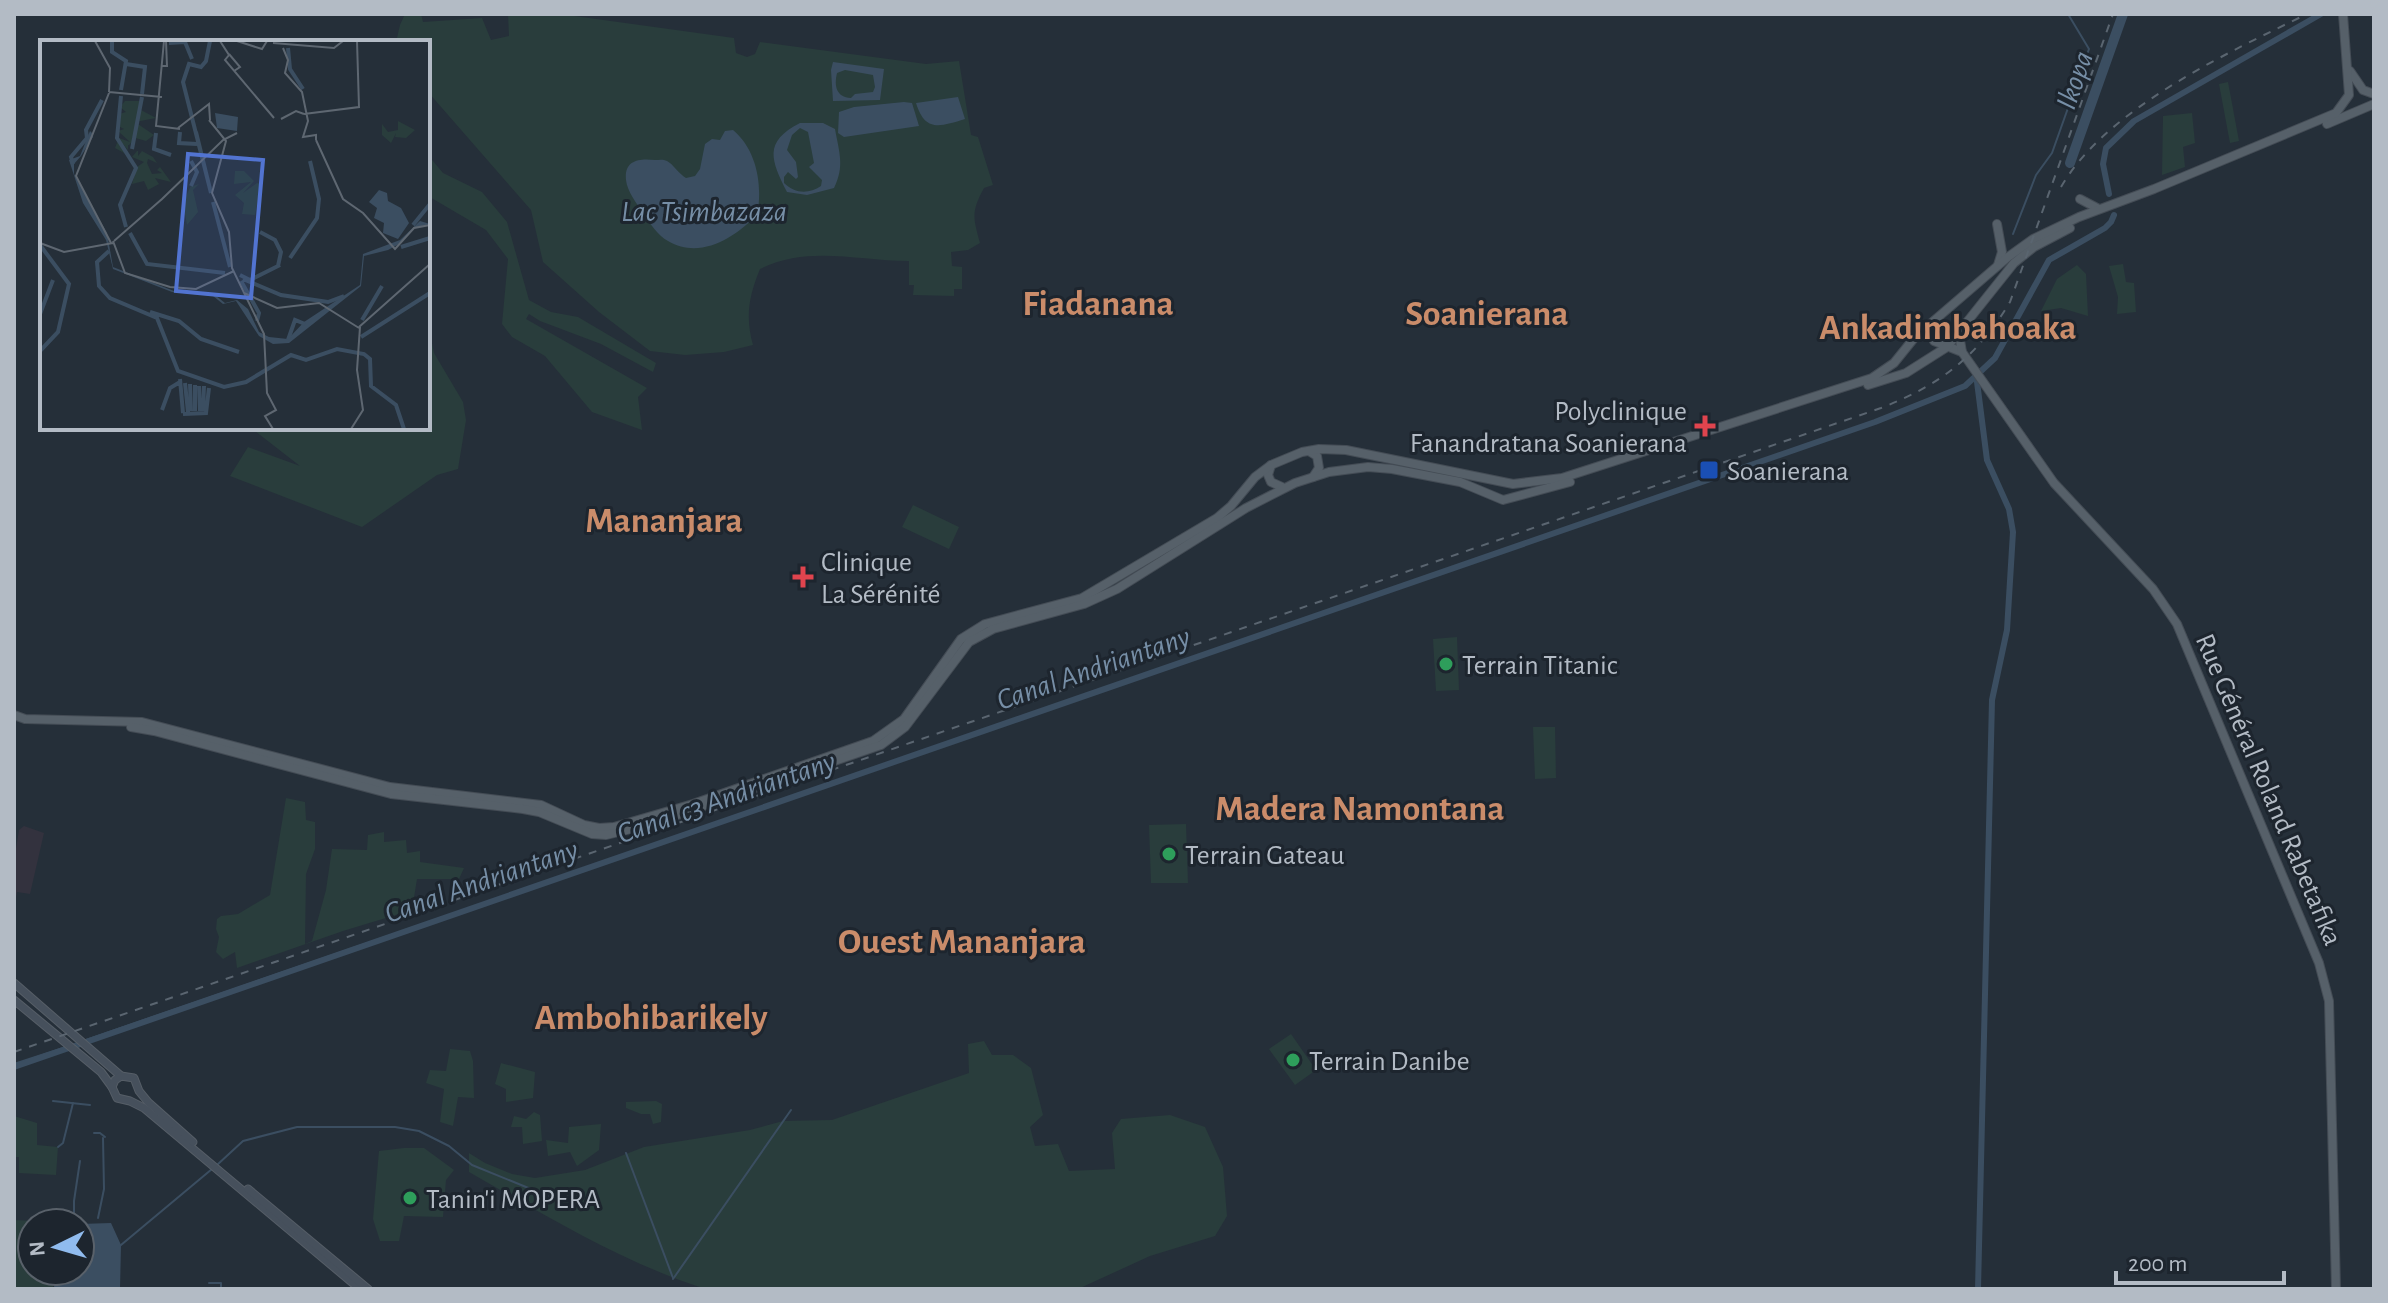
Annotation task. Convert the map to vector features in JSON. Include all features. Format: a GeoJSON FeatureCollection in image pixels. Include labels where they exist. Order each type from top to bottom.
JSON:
{"type":"FeatureCollection","features":[{"type":"Feature","properties":{"kind":"main road"},"geometry":{"type":"LineString","coordinates":[[2343,15],[2349,97],[2352,108],[2363,109]]}},
{"type":"Feature","properties":{"kind":"main road"},"geometry":{"type":"LineString","coordinates":[[2348,68],[2367,92],[2369,100],[2363,109]]}},
{"type":"Feature","properties":{"kind":"main road"},"geometry":{"type":"LineString","coordinates":[[14,715],[25,719],[153,724],[390,787],[541,805],[584,825],[614,827],[693,804],[873,741],[904,719],[961,639],[985,624],[1082,598],[1114,581],[1217,518],[1255,477],[1271,465],[1308,451],[1346,450],[1513,484],[1562,478],[1872,378],[1894,363],[1915,337],[1997,266],[2033,239],[2328,118],[2353,91],[2367,92]]}},
{"type":"Feature","properties":{"kind":"main road"},"geometry":{"type":"LineString","coordinates":[[14,722],[139,727],[391,794],[539,812],[592,834],[606,835],[651,824],[881,745],[905,727],[969,642],[993,629],[1084,604],[1117,589],[1285,487],[1329,472],[1368,467],[1460,482],[1490,497],[1507,500],[1897,376],[1926,362],[1947,347],[2014,263],[2063,231],[2374,104]]}},
{"type":"Feature","properties":{"kind":"main road"},"geometry":{"type":"LineString","coordinates":[[2080,199],[2100,209]]}},
{"type":"Feature","properties":{"kind":"main road"},"geometry":{"type":"LineString","coordinates":[[1997,224],[2002,252],[1997,266]]}},
{"type":"Feature","properties":{"kind":"main road"},"geometry":{"type":"LineString","coordinates":[[1953,306],[1964,310],[1968,322]]}},
{"type":"Feature","properties":{"kind":"main road"},"geometry":{"type":"LineString","coordinates":[[1931,324],[1932,338],[1962,352],[1959,334]]}},
{"type":"Feature","properties":{"kind":"main road","name":"Rue Général Roland Rabetafika"},"geometry":{"type":"LineString","coordinates":[[1962,352],[2066,499],[2153,589],[2177,624],[2319,963],[2329,1001],[2336,1289]]}},
{"type":"Feature","properties":{"kind":"main road"},"geometry":{"type":"LineString","coordinates":[[1308,451],[1317,456],[1319,463],[1313,477]]}},
{"type":"Feature","properties":{"kind":"main road"},"geometry":{"type":"LineString","coordinates":[[1271,465],[1268,475],[1271,482],[1285,487]]}},
{"type":"Feature","properties":{"kind":"main road"},"geometry":{"type":"LineString","coordinates":[[1490,497],[1490,487],[1499,482]]}},
{"type":"Feature","properties":{"kind":"main road"},"geometry":{"type":"LineString","coordinates":[[1513,484],[1521,496]]}},
{"type":"Feature","properties":{"kind":"main road"},"geometry":{"type":"LineString","coordinates":[[14,983],[121,1076],[134,1078],[148,1102],[218,1167],[360,1289]]}},
{"type":"Feature","properties":{"kind":"main road"},"geometry":{"type":"LineString","coordinates":[[14,1000],[101,1072],[117,1098],[144,1108],[368,1289]]}},
{"type":"Feature","properties":{"kind":"main road"},"geometry":{"type":"LineString","coordinates":[[112,1087],[121,1076]]}},
{"type":"Feature","properties":{"kind":"main road"},"geometry":{"type":"LineString","coordinates":[[130,1101],[139,1091]]}},
{"type":"Feature","properties":{"kind":"shaded area"},"geometry":{"type":"Polygon","coordinates":[[[24,826],[44,833],[30,894],[17,892],[14,908],[14,860],[19,830],[24,826]]]}},
{"type":"Feature","properties":{"kind":"green space"},"geometry":{"type":"Polygon","coordinates":[[[405,14],[421,14],[423,22],[482,18],[491,40],[509,36],[508,14],[560,14],[734,38],[736,53],[747,57],[755,54],[760,42],[926,64],[959,61],[971,135],[978,137],[993,185],[984,188],[975,209],[980,243],[968,250],[951,252],[952,266],[962,267],[962,289],[954,289],[954,296],[913,295],[914,285],[909,285],[909,261],[833,256],[797,258],[760,269],[749,306],[753,345],[724,352],[685,355],[650,351],[599,312],[543,262],[531,210],[430,94],[430,40],[396,40],[405,14]]]}},
{"type":"Feature","properties":{"kind":"green space"},"geometry":{"type":"Polygon","coordinates":[[[2228,82],[2239,141],[2230,143],[2219,84],[2228,82]]]}},
{"type":"Feature","properties":{"kind":"green space"},"geometry":{"type":"Polygon","coordinates":[[[2192,113],[2195,143],[2183,147],[2185,167],[2162,175],[2163,116],[2192,113]]]}},
{"type":"Feature","properties":{"kind":"green space"},"geometry":{"type":"Polygon","coordinates":[[[430,157],[443,173],[482,192],[507,222],[529,300],[551,312],[578,317],[656,363],[653,372],[601,344],[529,314],[526,319],[647,388],[638,397],[642,430],[592,412],[545,356],[512,337],[502,324],[508,259],[486,230],[430,197],[430,157]]]}},
{"type":"Feature","properties":{"kind":"green space"},"geometry":{"type":"Polygon","coordinates":[[[2123,264],[2126,282],[2134,283],[2136,312],[2117,314],[2118,297],[2109,266],[2123,264]]]}},
{"type":"Feature","properties":{"kind":"green space"},"geometry":{"type":"Polygon","coordinates":[[[2077,265],[2086,274],[2088,316],[2061,308],[2041,311],[2057,279],[2077,265]]]}},
{"type":"Feature","properties":{"kind":"green space"},"geometry":{"type":"Polygon","coordinates":[[[430,333],[434,353],[463,402],[466,420],[458,469],[437,475],[362,527],[230,476],[248,447],[300,466],[254,430],[430,430],[430,333]]]}},
{"type":"Feature","properties":{"kind":"green space"},"geometry":{"type":"Polygon","coordinates":[[[913,505],[959,527],[949,549],[902,527],[913,505]]]}},
{"type":"Feature","properties":{"kind":"green space","name":"Terrain Titanic"},"geometry":{"type":"Polygon","coordinates":[[[1457,637],[1459,690],[1436,691],[1433,639],[1457,637]]]}},
{"type":"Feature","properties":{"kind":"green space"},"geometry":{"type":"Polygon","coordinates":[[[1533,727],[1555,727],[1556,778],[1535,779],[1533,727]]]}},
{"type":"Feature","properties":{"kind":"green space"},"geometry":{"type":"Polygon","coordinates":[[[286,798],[305,802],[306,820],[315,822],[315,849],[306,874],[305,944],[312,941],[326,890],[332,849],[367,850],[368,835],[384,832],[384,842],[406,840],[407,853],[420,851],[420,862],[464,868],[459,879],[417,879],[412,910],[237,968],[235,952],[223,959],[216,952],[219,937],[217,919],[238,914],[270,895],[286,798]]]}},
{"type":"Feature","properties":{"kind":"green space","name":"Terrain Gateau"},"geometry":{"type":"Polygon","coordinates":[[[1186,824],[1188,883],[1151,883],[1149,825],[1186,824]]]}},
{"type":"Feature","properties":{"kind":"green space","name":"Terrain Danibe"},"geometry":{"type":"Polygon","coordinates":[[[1291,1034],[1316,1070],[1295,1085],[1269,1049],[1291,1034]]]}},
{"type":"Feature","properties":{"kind":"green space"},"geometry":{"type":"Polygon","coordinates":[[[984,1041],[992,1055],[1013,1055],[1031,1068],[1043,1115],[1030,1127],[1035,1146],[1058,1144],[1069,1171],[1115,1169],[1112,1133],[1121,1119],[1170,1115],[1205,1127],[1223,1167],[1227,1216],[1215,1236],[1150,1256],[1078,1289],[706,1289],[615,1252],[469,1172],[469,1153],[512,1174],[535,1178],[585,1170],[644,1147],[750,1130],[783,1121],[832,1120],[969,1073],[968,1044],[984,1041]]]}},
{"type":"Feature","properties":{"kind":"green space"},"geometry":{"type":"Polygon","coordinates":[[[450,1049],[470,1051],[473,1061],[474,1098],[458,1097],[453,1126],[440,1122],[444,1089],[426,1083],[430,1070],[446,1071],[450,1049]]]}},
{"type":"Feature","properties":{"kind":"green space"},"geometry":{"type":"Polygon","coordinates":[[[501,1063],[535,1072],[533,1098],[506,1102],[506,1089],[495,1084],[501,1063]]]}},
{"type":"Feature","properties":{"kind":"green space"},"geometry":{"type":"Polygon","coordinates":[[[656,1101],[662,1104],[661,1122],[653,1124],[650,1114],[626,1108],[626,1102],[656,1101]]]}},
{"type":"Feature","properties":{"kind":"green space"},"geometry":{"type":"Polygon","coordinates":[[[534,1112],[540,1115],[542,1141],[523,1144],[522,1127],[511,1127],[514,1116],[526,1119],[534,1112]]]}},
{"type":"Feature","properties":{"kind":"green space"},"geometry":{"type":"Polygon","coordinates":[[[14,1116],[37,1123],[37,1145],[58,1147],[56,1175],[19,1173],[19,1157],[14,1157],[14,1116]]]}},
{"type":"Feature","properties":{"kind":"green space"},"geometry":{"type":"Polygon","coordinates":[[[601,1124],[599,1150],[577,1166],[570,1152],[548,1156],[546,1140],[568,1143],[569,1127],[601,1124]]]}},
{"type":"Feature","properties":{"kind":"green space","name":"Tanin'i MOPERA"},"geometry":{"type":"Polygon","coordinates":[[[424,1148],[454,1170],[446,1180],[443,1217],[404,1216],[399,1241],[380,1241],[373,1219],[379,1151],[424,1148]]]}},
{"type":"Feature","properties":{"kind":"green space"},"geometry":{"type":"Polygon","coordinates":[[[14,1220],[16,1287],[53,1289],[14,1289],[14,1220]]]}},
{"type":"Feature","properties":{"kind":"water"},"geometry":{"type":"Polygon","coordinates":[[[833,62],[884,69],[880,100],[833,101],[833,62]],[[845,70],[837,73],[837,90],[842,96],[851,98],[855,94],[873,92],[873,75],[845,70]]]}},
{"type":"Feature","properties":{"kind":"water"},"geometry":{"type":"Polygon","coordinates":[[[958,97],[965,119],[948,124],[929,123],[916,103],[958,97]]]}},
{"type":"Feature","properties":{"kind":"water"},"geometry":{"type":"Polygon","coordinates":[[[912,103],[919,126],[844,137],[838,133],[839,112],[854,107],[912,103]]]}},
{"type":"Feature","properties":{"kind":"water"},"geometry":{"type":"Polygon","coordinates":[[[800,123],[823,123],[835,129],[840,166],[834,188],[807,195],[787,192],[774,161],[774,153],[775,145],[788,130],[800,123]],[[800,128],[792,135],[787,150],[796,162],[798,177],[796,179],[788,172],[784,177],[788,187],[802,192],[821,186],[822,180],[809,167],[814,163],[808,132],[800,128]]]}},
{"type":"Feature","properties":{"kind":"water","name":"Lac Tsimbazaza"},"geometry":{"type":"Polygon","coordinates":[[[733,130],[753,158],[759,192],[757,215],[716,244],[692,248],[668,241],[654,228],[628,189],[627,168],[638,160],[662,160],[669,162],[686,178],[695,176],[700,169],[705,144],[712,139],[720,140],[725,131],[733,130]]]}},
{"type":"Feature","properties":{"kind":"water"},"geometry":{"type":"Polygon","coordinates":[[[96,1223],[111,1223],[121,1245],[120,1289],[54,1289],[96,1287],[96,1223]]]}},
{"type":"Feature","properties":{"kind":"waterway"},"geometry":{"type":"LineString","coordinates":[[2013,234],[2036,175],[2052,153],[2089,49],[2068,14]]}},
{"type":"Feature","properties":{"kind":"waterway","name":"Ikopa"},"geometry":{"type":"LineString","coordinates":[[2070,163],[2123,14]]}},
{"type":"Feature","properties":{"kind":"waterway","name":"Canal Andriantany"},"geometry":{"type":"LineString","coordinates":[[2109,194],[2103,164],[2106,148],[2134,121],[2321,14]]}},
{"type":"Feature","properties":{"kind":"waterway","name":"Canal Andriantany"},"geometry":{"type":"LineString","coordinates":[[14,1067],[1875,422],[1965,386],[1995,358],[2049,260],[2105,228],[2114,215]]}},
{"type":"Feature","properties":{"kind":"waterway"},"geometry":{"type":"LineString","coordinates":[[1976,374],[1987,460],[2009,509],[2013,532],[2007,630],[1992,700],[1978,1289]]}},
{"type":"Feature","properties":{"kind":"waterway","name":"Canal c3 Andriantany"},"geometry":{"type":"LineString","coordinates":[[83,1041],[998,726]]}},
{"type":"Feature","properties":{"kind":"waterway","name":"Canal c3 Andriantany"},"geometry":{"type":"LineString","coordinates":[[14,1064],[66,1047]]}},
{"type":"Feature","properties":{"kind":"waterway"},"geometry":{"type":"LineString","coordinates":[[53,1101],[90,1105]]}},
{"type":"Feature","properties":{"kind":"waterway"},"geometry":{"type":"LineString","coordinates":[[58,1147],[63,1143],[73,1103]]}},
{"type":"Feature","properties":{"kind":"waterway"},"geometry":{"type":"LineString","coordinates":[[673,1279],[791,1110]]}},
{"type":"Feature","properties":{"kind":"waterway","name":"Canal Andriantany"},"geometry":{"type":"LineString","coordinates":[[217,1165],[243,1141],[297,1127],[395,1127],[419,1131],[449,1146],[472,1165],[553,1198]]}},
{"type":"Feature","properties":{"kind":"waterway"},"geometry":{"type":"LineString","coordinates":[[94,1133],[105,1137]]}},
{"type":"Feature","properties":{"kind":"waterway"},"geometry":{"type":"LineString","coordinates":[[98,1218],[104,1189],[103,1138]]}},
{"type":"Feature","properties":{"kind":"waterway"},"geometry":{"type":"LineString","coordinates":[[626,1153],[673,1278]]}},
{"type":"Feature","properties":{"kind":"waterway"},"geometry":{"type":"LineString","coordinates":[[74,1207],[80,1161]]}},
{"type":"Feature","properties":{"kind":"waterway","name":"Canal Andriantany"},"geometry":{"type":"LineString","coordinates":[[121,1245],[212,1169]]}},
{"type":"Feature","properties":{"kind":"waterway"},"geometry":{"type":"LineString","coordinates":[[209,1283],[221,1283],[221,1289]]}},
{"type":"Feature","properties":{"kind":"railway"},"geometry":{"type":"LineString","coordinates":[[14,1052],[1902,399],[1939,379],[1970,354],[2010,302],[2113,14]]}},
{"type":"Feature","properties":{"kind":"railway"},"geometry":{"type":"LineString","coordinates":[[2061,187],[2081,159],[2138,108],[2206,65],[2307,14]]}},
{"type":"Feature","properties":{"kind":"place","name":"Polyclinique Fanandratana Soanierana"},"geometry":{"type":"Point","coordinates":[1705,426]}},
{"type":"Feature","properties":{"kind":"place","name":"Soanierana"},"geometry":{"type":"Point","coordinates":[1709,470]}},
{"type":"Feature","properties":{"kind":"place","name":"Clinique La Sérénité"},"geometry":{"type":"Point","coordinates":[803,577]}},
{"type":"Feature","properties":{"kind":"place","name":"Terrain Titanic"},"geometry":{"type":"Point","coordinates":[1446,664]}},
{"type":"Feature","properties":{"kind":"place","name":"Terrain Gateau"},"geometry":{"type":"Point","coordinates":[1169,854]}},
{"type":"Feature","properties":{"kind":"place","name":"Terrain Danibe"},"geometry":{"type":"Point","coordinates":[1293,1060]}},
{"type":"Feature","properties":{"kind":"place","name":"Tanin'i MOPERA"},"geometry":{"type":"Point","coordinates":[410,1198]}},
{"type":"Feature","properties":{"kind":"district","name":"Fiadanana"},"geometry":{"type":"Point","coordinates":[1098,302]}},
{"type":"Feature","properties":{"kind":"district","name":"Soanierana"},"geometry":{"type":"Point","coordinates":[1487,312]}},
{"type":"Feature","properties":{"kind":"district","name":"Ankadimbahoaka"},"geometry":{"type":"Point","coordinates":[1948,326]}},
{"type":"Feature","properties":{"kind":"district","name":"Mananjara"},"geometry":{"type":"Point","coordinates":[664,519]}},
{"type":"Feature","properties":{"kind":"district","name":"Madera Namontana"},"geometry":{"type":"Point","coordinates":[1360,807]}},
{"type":"Feature","properties":{"kind":"district","name":"Ouest Mananjara"},"geometry":{"type":"Point","coordinates":[962,940]}},
{"type":"Feature","properties":{"kind":"district","name":"Ambohibarikely"},"geometry":{"type":"Point","coordinates":[651,1016]}}]}
